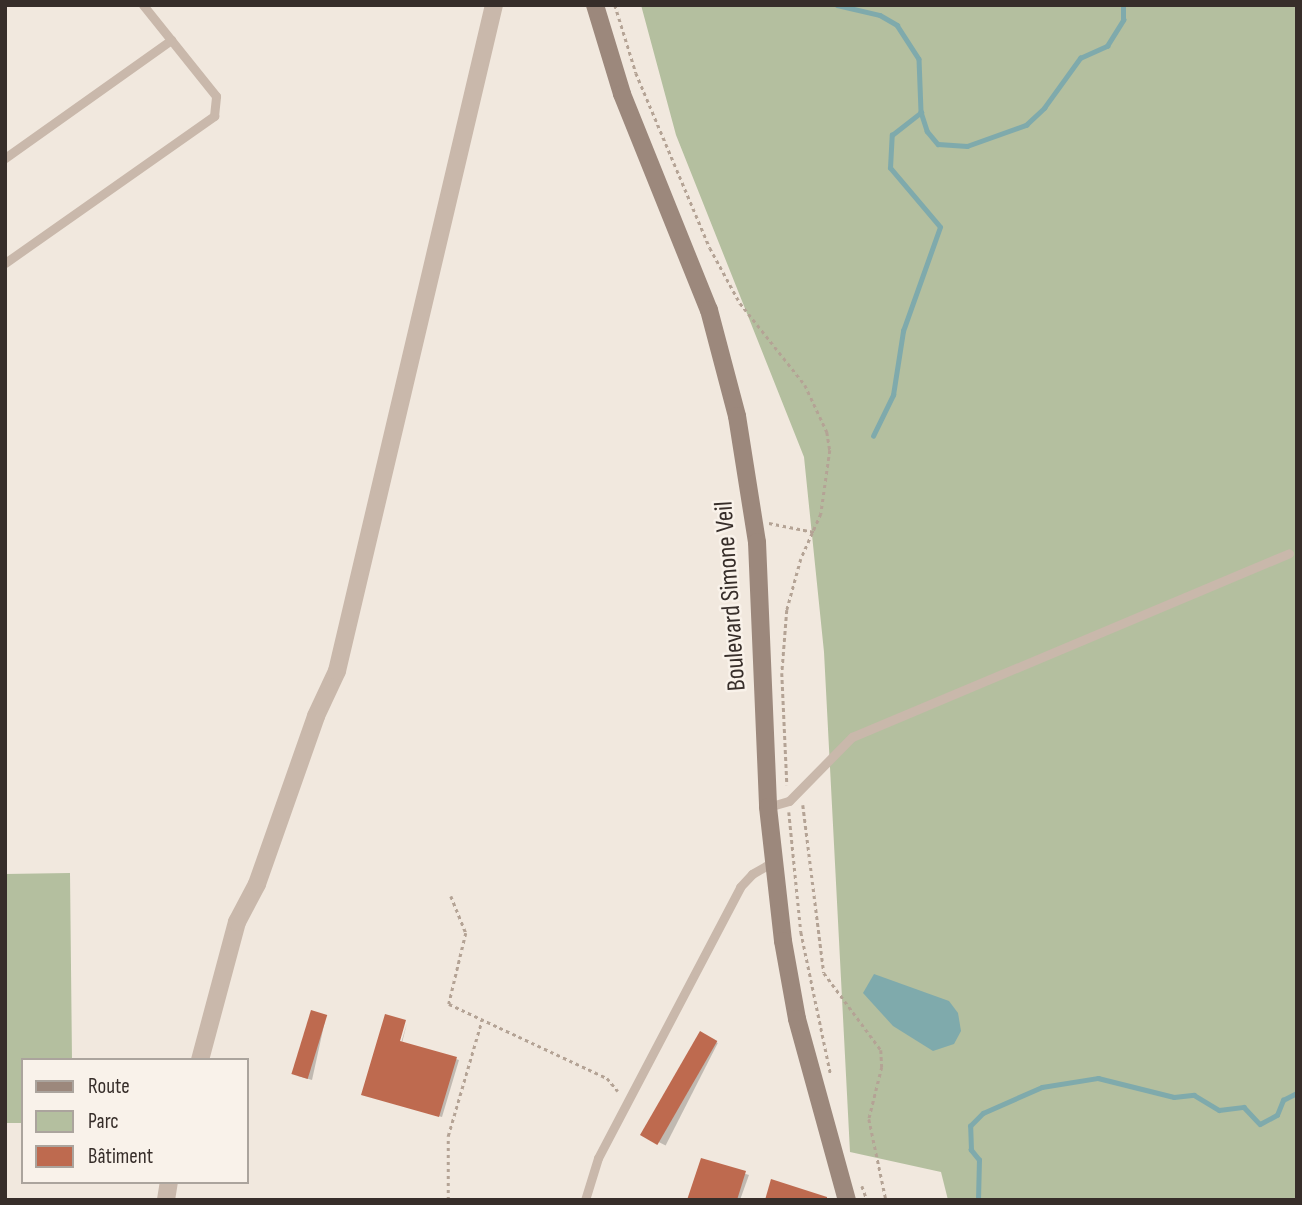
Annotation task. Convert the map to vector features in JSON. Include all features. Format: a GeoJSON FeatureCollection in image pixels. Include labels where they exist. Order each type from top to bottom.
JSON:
{"type":"FeatureCollection","features":[{"type":"Feature","properties":{"kind":"main road","name":"Boulevard Simone Veil"},"geometry":{"type":"LineString","coordinates":[[596,5],[622,94],[713,323],[737,416],[754,519],[765,647],[768,807],[773,862],[797,1019],[847,1200]]}},
{"type":"Feature","properties":{"kind":"street"},"geometry":{"type":"LineString","coordinates":[[201,1058],[237,922],[257,884],[316,716],[337,671],[494,5]]}},
{"type":"Feature","properties":{"kind":"lane"},"geometry":{"type":"LineString","coordinates":[[5,263],[214,116],[216,96],[143,5]]}},
{"type":"Feature","properties":{"kind":"lane"},"geometry":{"type":"LineString","coordinates":[[5,159],[171,40]]}},
{"type":"Feature","properties":{"kind":"lane"},"geometry":{"type":"LineString","coordinates":[[768,807],[789,801],[852,737],[1289,553]]}},
{"type":"Feature","properties":{"kind":"lane"},"geometry":{"type":"LineString","coordinates":[[585,1200],[598,1158],[740,887],[752,874],[773,862]]}},
{"type":"Feature","properties":{"kind":"path"},"geometry":{"type":"LineString","coordinates":[[754,519],[814,532]]}},
{"type":"Feature","properties":{"kind":"path"},"geometry":{"type":"LineString","coordinates":[[789,801],[798,799],[806,807],[824,973],[881,1049],[883,1067],[869,1119],[886,1200]]}},
{"type":"Feature","properties":{"kind":"path"},"geometry":{"type":"LineString","coordinates":[[451,896],[466,933],[449,1004],[607,1078],[619,1092],[623,1111]]}},
{"type":"Feature","properties":{"kind":"path"},"geometry":{"type":"LineString","coordinates":[[448,1200],[448,1136],[482,1020]]}},
{"type":"Feature","properties":{"kind":"green space"},"geometry":{"type":"Polygon","coordinates":[[[641,5],[1297,5],[1297,1200],[948,1200],[941,1172],[850,1152],[824,652],[804,457],[676,135],[641,5]]]}},
{"type":"Feature","properties":{"kind":"green space"},"geometry":{"type":"Polygon","coordinates":[[[70,873],[72,1058],[21,1058],[21,1123],[5,1123],[5,874],[70,873]]]}},
{"type":"Feature","properties":{"kind":"water"},"geometry":{"type":"Polygon","coordinates":[[[874,974],[949,1001],[958,1013],[961,1031],[954,1044],[933,1051],[893,1026],[863,993],[874,974]]]}},
{"type":"Feature","properties":{"kind":"building"},"geometry":{"type":"Polygon","coordinates":[[[311,1010],[327,1015],[308,1079],[291,1074],[311,1010]]]}},
{"type":"Feature","properties":{"kind":"building"},"geometry":{"type":"Polygon","coordinates":[[[385,1014],[406,1020],[400,1041],[457,1057],[439,1117],[361,1095],[385,1014]]]}},
{"type":"Feature","properties":{"kind":"building"},"geometry":{"type":"Polygon","coordinates":[[[700,1031],[717,1041],[657,1145],[640,1135],[700,1031]]]}},
{"type":"Feature","properties":{"kind":"building"},"geometry":{"type":"Polygon","coordinates":[[[701,1158],[746,1171],[737,1200],[687,1200],[701,1158]]]}},
{"type":"Feature","properties":{"kind":"building"},"geometry":{"type":"Polygon","coordinates":[[[771,1179],[827,1197],[827,1200],[765,1200],[771,1179]]]}},
{"type":"Feature","properties":{"kind":"waterway"},"geometry":{"type":"LineString","coordinates":[[837,5],[880,15],[897,25],[919,59],[921,112],[927,131],[938,144],[967,146],[1026,125],[1044,108],[1080,58],[1107,46],[1123,20],[1123,5]]}},
{"type":"Feature","properties":{"kind":"waterway"},"geometry":{"type":"LineString","coordinates":[[873,436],[893,395],[903,331],[940,227],[890,168],[892,135],[921,112]]}},
{"type":"Feature","properties":{"kind":"waterway"},"geometry":{"type":"LineString","coordinates":[[978,1200],[979,1160],[971,1150],[970,1126],[983,1113],[1042,1087],[1098,1078],[1174,1097],[1194,1095],[1219,1110],[1244,1107],[1260,1124],[1277,1115],[1283,1100],[1297,1093]]}}]}
